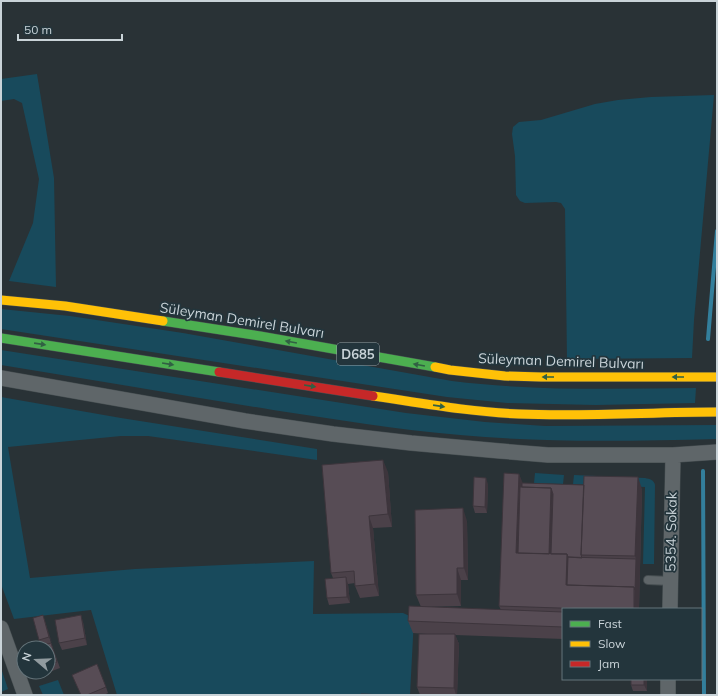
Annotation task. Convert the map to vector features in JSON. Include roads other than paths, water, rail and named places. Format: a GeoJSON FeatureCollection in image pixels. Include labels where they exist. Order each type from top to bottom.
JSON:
{"type":"FeatureCollection","features":[{"type":"Feature","properties":{"kind":"highway","name":"Süleyman Demirel Bulvarı"},"geometry":{"type":"LineString","coordinates":[[1,300],[65,306],[268,338],[450,370],[541,377],[717,377]]}},
{"type":"Feature","properties":{"kind":"highway"},"geometry":{"type":"LineString","coordinates":[[1,338],[462,409],[518,414],[717,412]]}},
{"type":"Feature","properties":{"kind":"street"},"geometry":{"type":"LineString","coordinates":[[1,378],[245,421],[388,441],[548,455],[673,455],[717,452]]}},
{"type":"Feature","properties":{"kind":"street","name":"5354. Sokak"},"geometry":{"type":"LineString","coordinates":[[670,608],[673,455]]}},
{"type":"Feature","properties":{"kind":"street"},"geometry":{"type":"LineString","coordinates":[[1,628],[25,695]]}},
{"type":"Feature","properties":{"kind":"street"},"geometry":{"type":"LineString","coordinates":[[668,680],[668,695]]}},
{"type":"Feature","properties":{"kind":"lane"},"geometry":{"type":"LineString","coordinates":[[648,580],[670,581]]}},
{"type":"Feature","properties":{"kind":"waterway"},"geometry":{"type":"LineString","coordinates":[[708,339],[717,231]]}},
{"type":"Feature","properties":{"kind":"waterway"},"geometry":{"type":"LineString","coordinates":[[703,471],[704,695]]}}]}
